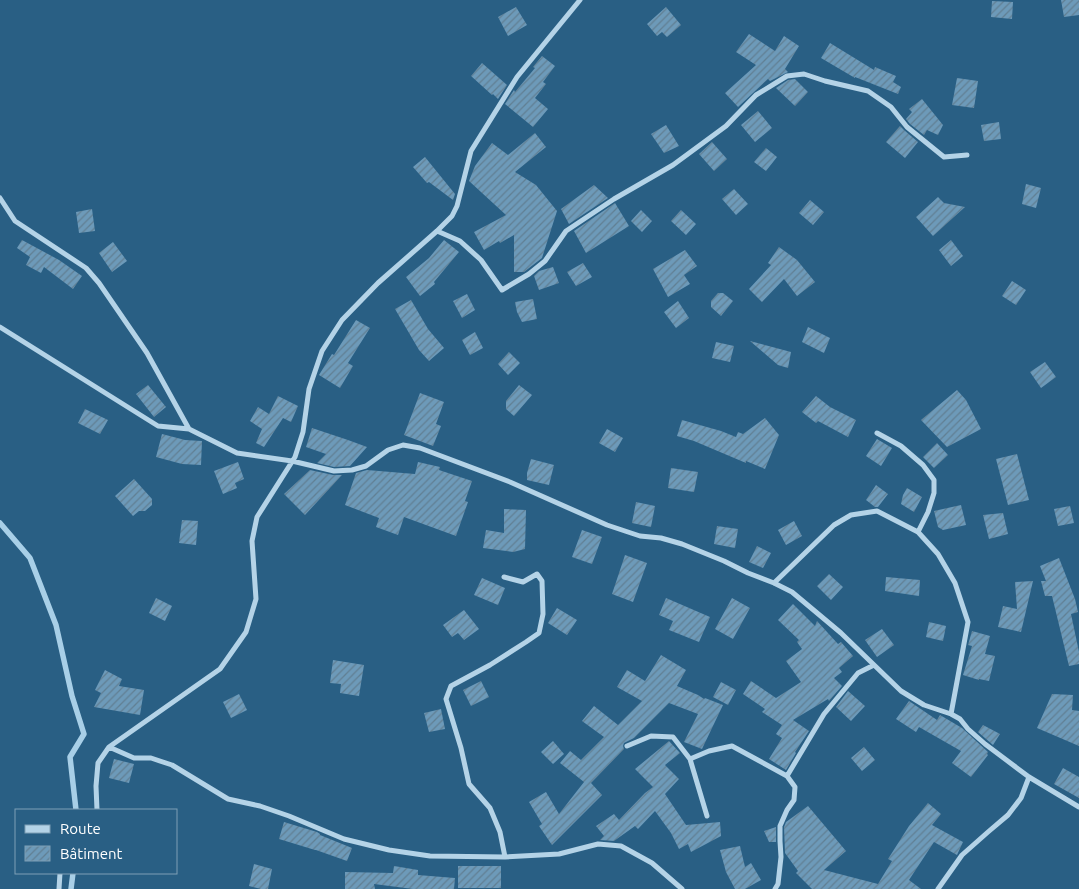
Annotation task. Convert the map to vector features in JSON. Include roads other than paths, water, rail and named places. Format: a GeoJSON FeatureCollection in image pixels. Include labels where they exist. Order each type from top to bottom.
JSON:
{"type":"FeatureCollection","features":[{"type":"Feature","properties":{"kind":"street"},"geometry":{"type":"LineString","coordinates":[[97,809],[98,763],[109,747],[220,669],[246,632],[256,599],[252,541],[257,517],[292,461],[303,432],[309,389],[322,352],[342,320],[378,283],[452,216],[457,206],[471,151],[475,143],[517,77],[580,0]]}},
{"type":"Feature","properties":{"kind":"street"},"geometry":{"type":"LineString","coordinates":[[437,231],[460,241],[481,260],[502,290],[529,274],[545,261],[566,231],[614,199],[672,165],[726,126],[756,95],[787,76],[804,74],[824,81],[868,91],[890,107],[907,126],[944,157],[967,155]]}},
{"type":"Feature","properties":{"kind":"street"},"geometry":{"type":"LineString","coordinates":[[0,198],[15,221],[86,268],[99,283],[147,352],[189,429]]}},
{"type":"Feature","properties":{"kind":"street"},"geometry":{"type":"LineString","coordinates":[[0,328],[158,426],[189,429],[237,453],[292,461],[334,470],[352,470],[366,466],[388,450],[403,445],[420,448],[510,482],[607,525],[640,536],[661,538],[682,544],[774,583],[792,592],[841,633],[901,691],[924,705],[960,719],[985,744],[1029,777],[1079,807]]}},
{"type":"Feature","properties":{"kind":"street"},"geometry":{"type":"LineString","coordinates":[[877,433],[901,446],[923,465],[934,480],[934,493],[928,512],[918,532]]}},
{"type":"Feature","properties":{"kind":"street"},"geometry":{"type":"LineString","coordinates":[[774,583],[834,525],[851,515],[877,512],[918,532],[938,554],[955,583],[968,622],[951,714]]}},
{"type":"Feature","properties":{"kind":"street"},"geometry":{"type":"LineString","coordinates":[[504,577],[523,582],[537,574],[542,580],[544,614],[538,632],[490,665],[451,686],[446,699],[461,748],[469,784],[490,808],[500,832],[505,857]]}},
{"type":"Feature","properties":{"kind":"street"},"geometry":{"type":"LineString","coordinates":[[787,776],[824,714],[858,673],[874,665]]}},
{"type":"Feature","properties":{"kind":"street"},"geometry":{"type":"LineString","coordinates":[[627,746],[651,736],[672,737],[690,758],[707,816]]}},
{"type":"Feature","properties":{"kind":"street"},"geometry":{"type":"LineString","coordinates":[[690,758],[709,751],[732,746],[787,776],[795,787],[794,800],[780,826],[781,857],[776,889]]}},
{"type":"Feature","properties":{"kind":"street"},"geometry":{"type":"LineString","coordinates":[[109,747],[134,758],[151,758],[172,765],[228,799],[260,806],[344,839],[389,850],[430,856],[505,857],[559,854],[598,844],[621,846],[652,863],[682,889]]}},
{"type":"Feature","properties":{"kind":"street"},"geometry":{"type":"LineString","coordinates":[[938,889],[962,855],[1008,815],[1021,798],[1029,777]]}},
{"type":"Feature","properties":{"kind":"street"},"geometry":{"type":"LineString","coordinates":[[59,889],[60,874]]}},
{"type":"Feature","properties":{"kind":"waterway"},"geometry":{"type":"LineString","coordinates":[[0,523],[30,558],[56,625],[72,696],[84,734],[70,757],[76,809]]}},
{"type":"Feature","properties":{"kind":"waterway"},"geometry":{"type":"LineString","coordinates":[[71,889],[73,874]]}}]}
